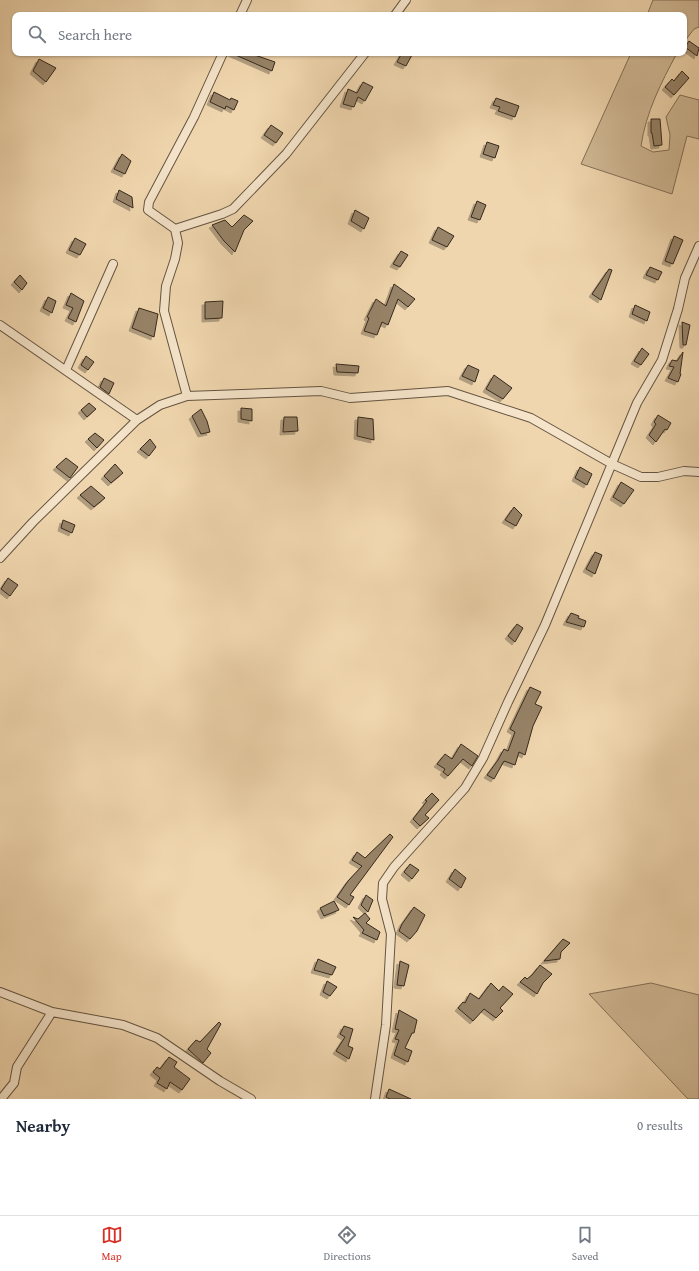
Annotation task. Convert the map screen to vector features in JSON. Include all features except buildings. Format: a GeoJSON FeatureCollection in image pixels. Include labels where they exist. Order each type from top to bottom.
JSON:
{"type":"FeatureCollection","features":[{"type":"Feature","properties":{"kind":"street"},"geometry":{"type":"LineString","coordinates":[[241,12],[247,0]]}},
{"type":"Feature","properties":{"kind":"street"},"geometry":{"type":"LineString","coordinates":[[397,12],[406,0]]}},
{"type":"Feature","properties":{"kind":"street"},"geometry":{"type":"LineString","coordinates":[[187,396],[164,311],[166,286],[175,259],[178,243],[175,229],[148,210],[149,202],[194,117],[222,56]]}},
{"type":"Feature","properties":{"kind":"street"},"geometry":{"type":"LineString","coordinates":[[175,229],[222,214],[233,208],[286,154],[363,56]]}},
{"type":"Feature","properties":{"kind":"street"},"geometry":{"type":"LineString","coordinates":[[375,1099],[386,1025],[391,934],[382,899],[383,883],[394,867],[465,788],[483,758],[545,625],[636,403],[662,360],[678,309],[685,278],[699,246]]}},
{"type":"Feature","properties":{"kind":"street"},"geometry":{"type":"LineString","coordinates":[[66,370],[113,264]]}},
{"type":"Feature","properties":{"kind":"street"},"geometry":{"type":"LineString","coordinates":[[0,325],[137,420]]}},
{"type":"Feature","properties":{"kind":"street"},"geometry":{"type":"LineString","coordinates":[[0,558],[33,522],[137,420],[160,405],[187,396],[321,392],[350,398],[448,391],[531,418],[612,464],[641,477],[658,477],[684,470],[699,472]]}},
{"type":"Feature","properties":{"kind":"street"},"geometry":{"type":"LineString","coordinates":[[0,992],[52,1012],[123,1025],[157,1038],[220,1081],[251,1099]]}},
{"type":"Feature","properties":{"kind":"street"},"geometry":{"type":"LineString","coordinates":[[1,1099],[14,1083],[17,1067],[52,1012]]}},
{"type":"Feature","properties":{"kind":"shaded area"},"geometry":{"type":"Polygon","coordinates":[[[653,0],[699,0],[699,27],[694,29],[687,38],[687,12],[648,12],[653,0]]]}},
{"type":"Feature","properties":{"kind":"shaded area"},"geometry":{"type":"Polygon","coordinates":[[[630,56],[676,56],[650,110],[643,133],[641,146],[653,152],[669,150],[670,135],[666,117],[680,95],[699,100],[699,139],[687,136],[672,194],[581,164],[630,56]]]}},
{"type":"Feature","properties":{"kind":"shaded area"},"geometry":{"type":"Polygon","coordinates":[[[651,983],[699,995],[699,1099],[688,1099],[589,994],[651,983]]]}}]}
